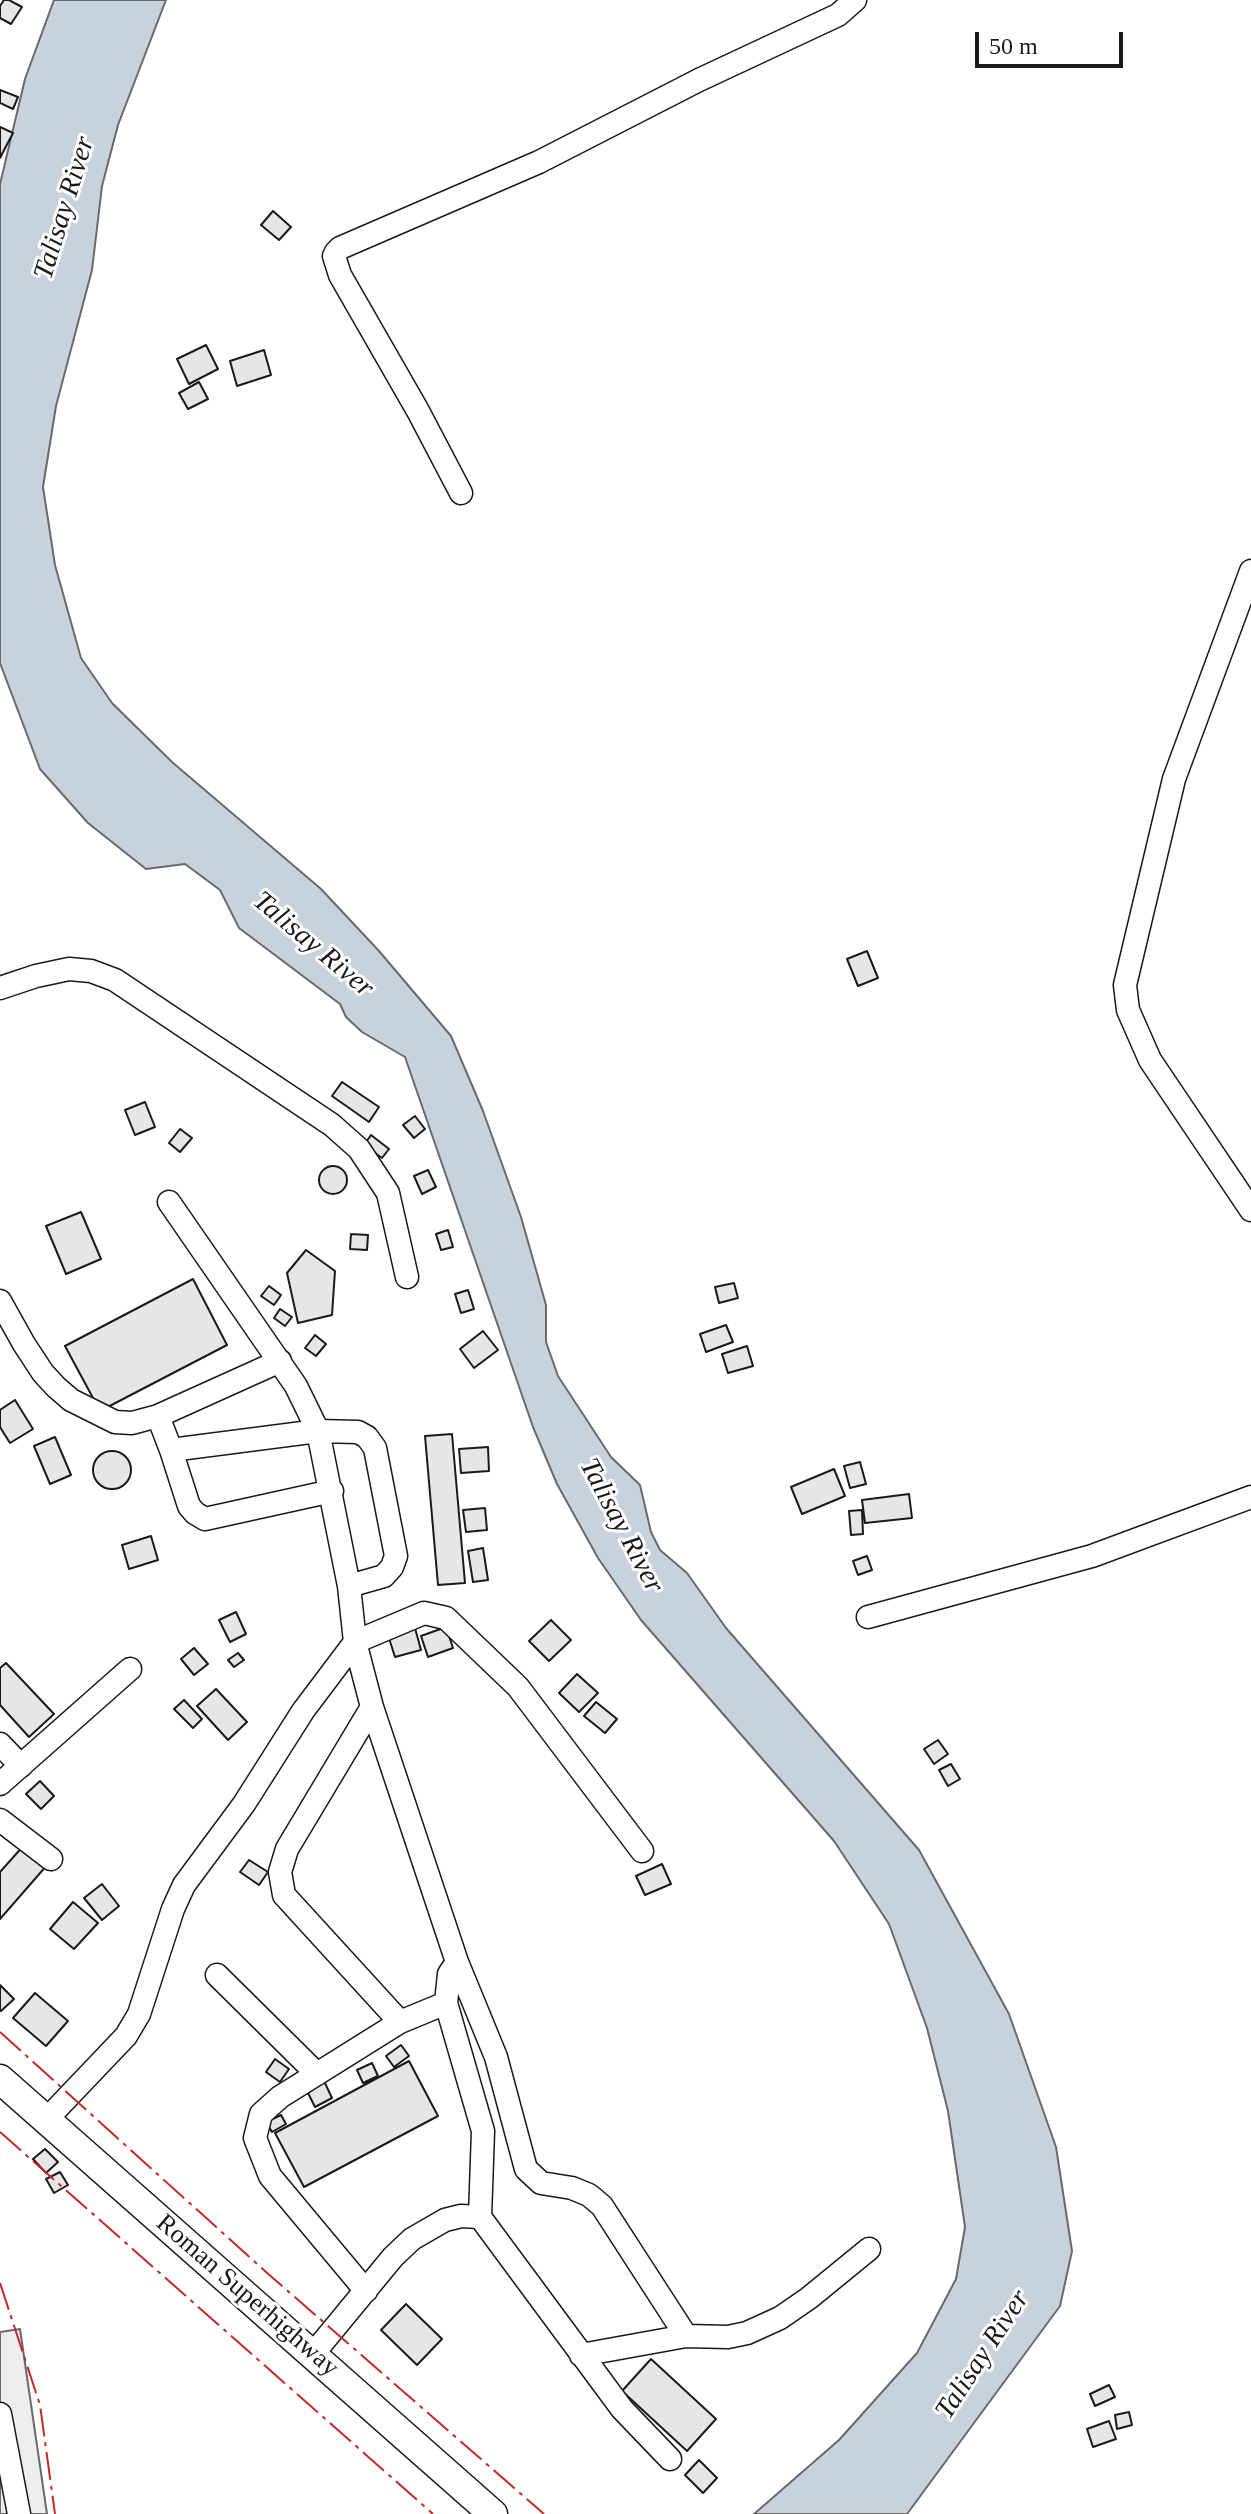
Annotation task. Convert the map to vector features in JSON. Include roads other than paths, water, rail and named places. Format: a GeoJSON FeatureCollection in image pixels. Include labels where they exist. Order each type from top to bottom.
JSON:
{"type":"FeatureCollection","features":[{"type":"Feature","properties":{"kind":"main road","name":"Roman Superhighway"},"geometry":{"type":"LineString","coordinates":[[0,2079],[493,2514]]}},
{"type":"Feature","properties":{"kind":"street"},"geometry":{"type":"LineString","coordinates":[[461,493],[346,286],[335,263],[336,252],[539,162],[699,80],[838,15],[855,0]]}},
{"type":"Feature","properties":{"kind":"street"},"geometry":{"type":"LineString","coordinates":[[1251,571],[1174,779],[1125,985],[1128,1010],[1150,1060],[1251,1210]]}},
{"type":"Feature","properties":{"kind":"street"},"geometry":{"type":"LineString","coordinates":[[0,988],[69,969],[91,971],[115,980],[332,1125],[359,1149],[388,1193],[407,1277]]}},
{"type":"Feature","properties":{"kind":"street"},"geometry":{"type":"LineString","coordinates":[[169,1202],[280,1361],[318,1431],[349,1586],[355,1642],[372,1707],[457,1962],[496,2057],[517,2146],[526,2169],[541,2183],[572,2188],[589,2195],[602,2206],[686,2336]]}},
{"type":"Feature","properties":{"kind":"street"},"geometry":{"type":"LineString","coordinates":[[0,1301],[43,1373],[71,1400],[115,1422],[132,1423],[158,1416],[280,1361]]}},
{"type":"Feature","properties":{"kind":"street"},"geometry":{"type":"LineString","coordinates":[[158,1416],[189,1506],[205,1519],[332,1491]]}},
{"type":"Feature","properties":{"kind":"street"},"geometry":{"type":"LineString","coordinates":[[171,1450],[318,1431],[358,1432],[367,1437],[375,1448],[396,1556],[384,1576],[349,1586]]}},
{"type":"Feature","properties":{"kind":"street"},"geometry":{"type":"LineString","coordinates":[[868,1617],[1092,1556],[1251,1497]]}},
{"type":"Feature","properties":{"kind":"street"},"geometry":{"type":"LineString","coordinates":[[46,2120],[126,2036],[139,2014],[173,1909],[184,1885],[244,1804],[303,1711],[355,1642],[424,1613],[446,1618],[518,1687],[642,1851]]}},
{"type":"Feature","properties":{"kind":"street"},"geometry":{"type":"LineString","coordinates":[[0,1784],[130,1669]]}},
{"type":"Feature","properties":{"kind":"street"},"geometry":{"type":"LineString","coordinates":[[372,1707],[287,1849],[280,1872],[284,1895],[400,2022]]}},
{"type":"Feature","properties":{"kind":"street"},"geometry":{"type":"LineString","coordinates":[[0,1744],[21,1766]]}},
{"type":"Feature","properties":{"kind":"street"},"geometry":{"type":"LineString","coordinates":[[0,1820],[51,1859]]}},
{"type":"Feature","properties":{"kind":"street"},"geometry":{"type":"LineString","coordinates":[[457,1962],[449,1974],[446,2003],[481,2116],[480,2217],[622,2409],[670,2459]]}},
{"type":"Feature","properties":{"kind":"street"},"geometry":{"type":"LineString","coordinates":[[217,1975],[317,2074]]}},
{"type":"Feature","properties":{"kind":"street"},"geometry":{"type":"LineString","coordinates":[[366,2291],[270,2176],[255,2138],[261,2114],[280,2097],[400,2022],[446,2003]]}},
{"type":"Feature","properties":{"kind":"street"},"geometry":{"type":"LineString","coordinates":[[313,2354],[393,2257],[428,2228],[461,2216],[480,2217]]}},
{"type":"Feature","properties":{"kind":"street"},"geometry":{"type":"LineString","coordinates":[[581,2355],[686,2336],[728,2337],[747,2333],[780,2318],[869,2249]]}},
{"type":"Feature","properties":{"kind":"street"},"geometry":{"type":"LineString","coordinates":[[0,2414],[19,2514]]}},
{"type":"Feature","properties":{"kind":"water","name":"Talisay River"},"geometry":{"type":"Polygon","coordinates":[[[54,0],[166,0],[118,125],[102,186],[92,270],[56,406],[43,487],[55,565],[81,658],[112,703],[172,762],[321,889],[451,1036],[483,1111],[521,1217],[546,1305],[546,1342],[558,1376],[611,1457],[640,1485],[651,1532],[660,1550],[687,1573],[726,1628],[919,1850],[1009,2014],[1056,2147],[1072,2251],[1060,2306],[907,2514],[754,2514],[839,2440],[917,2353],[956,2279],[965,2227],[948,2111],[927,2028],[889,1924],[834,1841],[641,1620],[598,1558],[557,1484],[533,1427],[405,1057],[362,1032],[346,1017],[340,1004],[239,928],[220,890],[185,864],[146,869],[88,823],[40,769],[0,663],[0,184],[25,79],[54,0]]]}}]}
